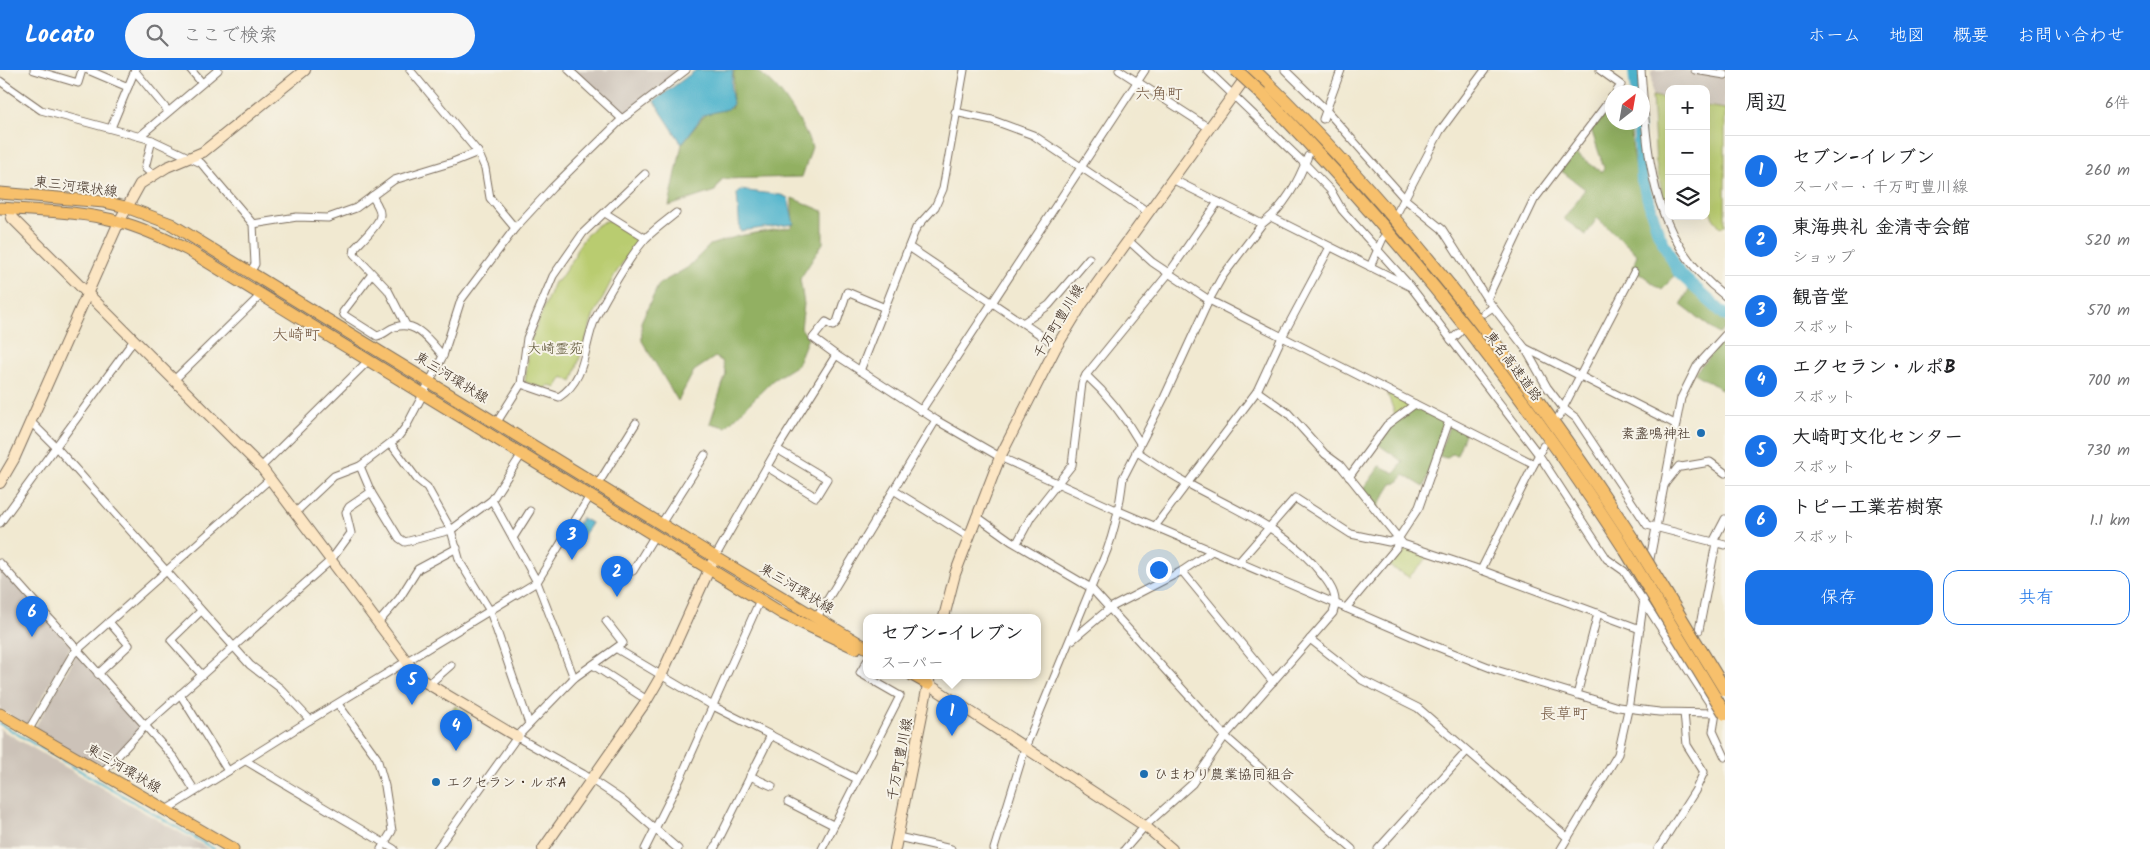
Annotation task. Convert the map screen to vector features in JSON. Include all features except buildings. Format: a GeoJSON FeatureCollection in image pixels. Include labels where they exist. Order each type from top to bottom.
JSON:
{"type":"FeatureCollection","features":[{"type":"Feature","properties":{"kind":"highway","name":"東名高速道路"},"geometry":{"type":"LineString","coordinates":[[1236,70],[1265,89],[1353,173],[1470,312],[1566,442],[1631,548],[1725,690]]}},
{"type":"Feature","properties":{"kind":"highway","name":"東名高速道路"},"geometry":{"type":"LineString","coordinates":[[1252,70],[1265,89]]}},
{"type":"Feature","properties":{"kind":"highway","name":"東名高速道路"},"geometry":{"type":"LineString","coordinates":[[1631,548],[1722,712]]}},
{"type":"Feature","properties":{"kind":"main road","name":"東三河環状線"},"geometry":{"type":"LineString","coordinates":[[0,193],[80,199],[126,208],[171,224],[863,646]]}},
{"type":"Feature","properties":{"kind":"main road","name":"東三河環状線"},"geometry":{"type":"LineString","coordinates":[[5,208],[74,214],[119,222],[155,234],[188,250],[760,600],[800,623],[863,650]]}},
{"type":"Feature","properties":{"kind":"main road","name":"東三河環状線"},"geometry":{"type":"LineString","coordinates":[[0,714],[233,849]]}},
{"type":"Feature","properties":{"kind":"street"},"geometry":{"type":"LineString","coordinates":[[34,70],[49,72],[78,83],[82,70]]}},
{"type":"Feature","properties":{"kind":"street"},"geometry":{"type":"LineString","coordinates":[[88,70],[128,87]]}},
{"type":"Feature","properties":{"kind":"street"},"geometry":{"type":"LineString","coordinates":[[111,128],[135,70],[168,111]]}},
{"type":"Feature","properties":{"kind":"street"},"geometry":{"type":"LineString","coordinates":[[191,70],[202,83]]}},
{"type":"Feature","properties":{"kind":"street"},"geometry":{"type":"LineString","coordinates":[[140,136],[218,70]]}},
{"type":"Feature","properties":{"kind":"street"},"geometry":{"type":"LineString","coordinates":[[0,482],[14,459],[119,222],[140,184],[153,175],[195,158],[305,70]]}},
{"type":"Feature","properties":{"kind":"street"},"geometry":{"type":"LineString","coordinates":[[410,70],[478,152],[485,168],[490,198],[515,228]]}},
{"type":"Feature","properties":{"kind":"street"},"geometry":{"type":"LineString","coordinates":[[569,70],[622,119]]}},
{"type":"Feature","properties":{"kind":"street"},"geometry":{"type":"LineString","coordinates":[[296,512],[334,476],[360,466],[391,444],[407,425],[443,356],[461,300],[515,228],[622,119],[686,70]]}},
{"type":"Feature","properties":{"kind":"street"},"geometry":{"type":"LineString","coordinates":[[860,371],[916,228],[935,207],[943,190],[964,70]]}},
{"type":"Feature","properties":{"kind":"street"},"geometry":{"type":"LineString","coordinates":[[1119,70],[1209,128]]}},
{"type":"Feature","properties":{"kind":"street"},"geometry":{"type":"LineString","coordinates":[[921,411],[1145,70]]}},
{"type":"Feature","properties":{"kind":"street"},"geometry":{"type":"LineString","coordinates":[[1207,70],[1305,164],[1331,192],[1342,210],[1411,287],[1539,455],[1607,559],[1624,571],[1722,712]]}},
{"type":"Feature","properties":{"kind":"street","name":"千万町豊川線"},"geometry":{"type":"LineString","coordinates":[[945,614],[955,574],[1000,457],[1057,346],[1083,303],[1252,70]]}},
{"type":"Feature","properties":{"kind":"street"},"geometry":{"type":"LineString","coordinates":[[1285,70],[1326,110],[1405,199],[1442,229],[1487,300],[1524,348],[1547,387],[1563,408],[1576,418],[1647,525],[1725,545]]}},
{"type":"Feature","properties":{"kind":"street"},"geometry":{"type":"LineString","coordinates":[[1323,119],[1341,70]]}},
{"type":"Feature","properties":{"kind":"street"},"geometry":{"type":"LineString","coordinates":[[1398,211],[1440,131],[1485,70]]}},
{"type":"Feature","properties":{"kind":"street"},"geometry":{"type":"LineString","coordinates":[[1600,70],[1621,85]]}},
{"type":"Feature","properties":{"kind":"street"},"geometry":{"type":"LineString","coordinates":[[1641,70],[1652,175],[1665,219],[1678,247],[1711,285],[1725,296]]}},
{"type":"Feature","properties":{"kind":"street"},"geometry":{"type":"LineString","coordinates":[[1695,70],[1725,76]]}},
{"type":"Feature","properties":{"kind":"street"},"geometry":{"type":"LineString","coordinates":[[0,81],[41,110],[140,136],[195,158],[253,224],[255,264],[251,271]]}},
{"type":"Feature","properties":{"kind":"street"},"geometry":{"type":"LineString","coordinates":[[1487,300],[1534,200],[1605,105]]}},
{"type":"Feature","properties":{"kind":"street"},"geometry":{"type":"LineString","coordinates":[[956,112],[992,120],[1033,134],[1148,212]]}},
{"type":"Feature","properties":{"kind":"street"},"geometry":{"type":"LineString","coordinates":[[152,140],[145,168],[153,175]]}},
{"type":"Feature","properties":{"kind":"street"},"geometry":{"type":"LineString","coordinates":[[253,224],[297,217],[328,218],[356,208],[394,180],[453,162],[478,152]]}},
{"type":"Feature","properties":{"kind":"street"},"geometry":{"type":"LineString","coordinates":[[994,849],[1026,748],[1109,548],[1119,510],[1123,478],[1222,277],[1262,224],[1271,217],[1296,186],[1308,156]]}},
{"type":"Feature","properties":{"kind":"street"},"geometry":{"type":"LineString","coordinates":[[497,422],[521,384],[527,338],[554,276],[583,234],[645,174]]}},
{"type":"Feature","properties":{"kind":"street"},"geometry":{"type":"LineString","coordinates":[[1172,179],[1262,224]]}},
{"type":"Feature","properties":{"kind":"street"},"geometry":{"type":"LineString","coordinates":[[372,196],[379,209],[380,218],[355,248],[354,254],[388,290],[406,325],[425,336],[443,356]]}},
{"type":"Feature","properties":{"kind":"street"},"geometry":{"type":"LineString","coordinates":[[1017,543],[1031,517],[1072,465],[1082,383],[1086,376],[1169,273],[1218,202]]}},
{"type":"Feature","properties":{"kind":"street"},"geometry":{"type":"LineString","coordinates":[[5,208],[12,218],[260,467],[296,512],[420,679],[592,780],[622,800],[678,849]]}},
{"type":"Feature","properties":{"kind":"street"},"geometry":{"type":"LineString","coordinates":[[605,213],[646,238]]}},
{"type":"Feature","properties":{"kind":"street"},"geometry":{"type":"LineString","coordinates":[[521,384],[559,397],[567,392],[577,380],[594,321],[606,298],[646,238],[676,213]]}},
{"type":"Feature","properties":{"kind":"street"},"geometry":{"type":"LineString","coordinates":[[1271,217],[1411,287]]}},
{"type":"Feature","properties":{"kind":"street"},"geometry":{"type":"LineString","coordinates":[[1370,267],[1383,238]]}},
{"type":"Feature","properties":{"kind":"street"},"geometry":{"type":"LineString","coordinates":[[1128,240],[1152,262],[1209,300],[1534,464]]}},
{"type":"Feature","properties":{"kind":"street"},"geometry":{"type":"LineString","coordinates":[[1156,525],[1257,391],[1282,337],[1330,247]]}},
{"type":"Feature","properties":{"kind":"street"},"geometry":{"type":"LineString","coordinates":[[909,248],[1057,346]]}},
{"type":"Feature","properties":{"kind":"street"},"geometry":{"type":"LineString","coordinates":[[1023,323],[1049,305],[1089,258]]}},
{"type":"Feature","properties":{"kind":"street"},"geometry":{"type":"LineString","coordinates":[[1559,416],[1634,272]]}},
{"type":"Feature","properties":{"kind":"street"},"geometry":{"type":"LineString","coordinates":[[372,274],[359,288],[343,312],[344,315],[377,336],[381,336],[389,329],[406,325]]}},
{"type":"Feature","properties":{"kind":"street"},"geometry":{"type":"LineString","coordinates":[[885,308],[847,292],[837,322],[833,326],[826,322],[813,338],[921,411],[1000,457],[1058,485],[1156,525],[1337,605],[1496,670],[1628,710],[1722,712]]}},
{"type":"Feature","properties":{"kind":"street"},"geometry":{"type":"LineString","coordinates":[[173,381],[262,294]]}},
{"type":"Feature","properties":{"kind":"street"},"geometry":{"type":"LineString","coordinates":[[1484,313],[1493,307]]}},
{"type":"Feature","properties":{"kind":"street"},"geometry":{"type":"LineString","coordinates":[[1451,340],[1459,333]]}},
{"type":"Feature","properties":{"kind":"street"},"geometry":{"type":"LineString","coordinates":[[1561,849],[1618,754],[1628,710],[1663,487],[1681,398],[1697,366],[1725,334]]}},
{"type":"Feature","properties":{"kind":"street"},"geometry":{"type":"LineString","coordinates":[[0,523],[134,340]]}},
{"type":"Feature","properties":{"kind":"street"},"geometry":{"type":"LineString","coordinates":[[1524,348],[1675,424]]}},
{"type":"Feature","properties":{"kind":"street"},"geometry":{"type":"LineString","coordinates":[[543,849],[647,700],[715,557],[777,449],[836,355]]}},
{"type":"Feature","properties":{"kind":"street"},"geometry":{"type":"LineString","coordinates":[[260,467],[369,360]]}},
{"type":"Feature","properties":{"kind":"street"},"geometry":{"type":"LineString","coordinates":[[1086,376],[1106,393],[1124,416],[1140,443]]}},
{"type":"Feature","properties":{"kind":"street"},"geometry":{"type":"LineString","coordinates":[[1257,391],[1288,413],[1325,454],[1340,465],[1403,544],[1481,570],[1640,629]]}},
{"type":"Feature","properties":{"kind":"street"},"geometry":{"type":"LineString","coordinates":[[1349,476],[1387,426],[1415,404]]}},
{"type":"Feature","properties":{"kind":"street"},"geometry":{"type":"LineString","coordinates":[[818,618],[936,420]]}},
{"type":"Feature","properties":{"kind":"street"},"geometry":{"type":"LineString","coordinates":[[1346,608],[1396,548],[1398,539],[1418,507],[1449,421]]}},
{"type":"Feature","properties":{"kind":"street"},"geometry":{"type":"LineString","coordinates":[[31,422],[56,447],[234,648],[250,665],[294,701],[310,720]]}},
{"type":"Feature","properties":{"kind":"street"},"geometry":{"type":"LineString","coordinates":[[598,484],[636,423]]}},
{"type":"Feature","properties":{"kind":"street"},"geometry":{"type":"LineString","coordinates":[[391,444],[417,480],[426,487],[451,530],[460,562],[490,611],[529,724]]}},
{"type":"Feature","properties":{"kind":"street"},"geometry":{"type":"LineString","coordinates":[[1481,570],[1543,446]]}},
{"type":"Feature","properties":{"kind":"street"},"geometry":{"type":"LineString","coordinates":[[767,467],[816,497],[827,478],[777,449]]}},
{"type":"Feature","properties":{"kind":"street"},"geometry":{"type":"LineString","coordinates":[[1125,849],[1145,826],[1192,784],[1225,736],[1333,613],[1337,605],[1332,588],[1301,548],[1270,528],[1187,483],[1136,450]]}},
{"type":"Feature","properties":{"kind":"street"},"geometry":{"type":"LineString","coordinates":[[360,466],[371,492],[399,538],[405,542],[451,530],[492,500],[522,454]]}},
{"type":"Feature","properties":{"kind":"street"},"geometry":{"type":"LineString","coordinates":[[661,524],[705,455]]}},
{"type":"Feature","properties":{"kind":"street"},"geometry":{"type":"LineString","coordinates":[[1663,487],[1679,466],[1710,462],[1725,472]]}},
{"type":"Feature","properties":{"kind":"street"},"geometry":{"type":"LineString","coordinates":[[28,730],[77,650],[270,479]]}},
{"type":"Feature","properties":{"kind":"street"},"geometry":{"type":"LineString","coordinates":[[894,491],[969,537]]}},
{"type":"Feature","properties":{"kind":"street"},"geometry":{"type":"LineString","coordinates":[[102,773],[145,727],[180,694],[331,560],[351,533],[346,512],[349,507],[371,492]]}},
{"type":"Feature","properties":{"kind":"street"},"geometry":{"type":"LineString","coordinates":[[166,810],[194,791],[537,582],[590,496]]}},
{"type":"Feature","properties":{"kind":"street"},"geometry":{"type":"LineString","coordinates":[[1239,562],[1295,498],[1352,534],[1389,542],[1398,539]]}},
{"type":"Feature","properties":{"kind":"street"},"geometry":{"type":"LineString","coordinates":[[492,500],[537,582],[574,678]]}},
{"type":"Feature","properties":{"kind":"street"},"geometry":{"type":"LineString","coordinates":[[513,538],[530,511]]}},
{"type":"Feature","properties":{"kind":"street"},"geometry":{"type":"LineString","coordinates":[[976,516],[1091,588],[1225,736],[1352,849]]}},
{"type":"Feature","properties":{"kind":"street"},"geometry":{"type":"LineString","coordinates":[[1699,630],[1714,543],[1725,519]]}},
{"type":"Feature","properties":{"kind":"street"},"geometry":{"type":"LineString","coordinates":[[633,571],[655,535]]}},
{"type":"Feature","properties":{"kind":"street"},"geometry":{"type":"LineString","coordinates":[[378,623],[399,599],[410,578],[418,570],[457,548]]}},
{"type":"Feature","properties":{"kind":"street"},"geometry":{"type":"LineString","coordinates":[[1070,642],[1110,608],[1182,571],[1212,551]]}},
{"type":"Feature","properties":{"kind":"street"},"geometry":{"type":"LineString","coordinates":[[0,563],[174,758],[194,791]]}},
{"type":"Feature","properties":{"kind":"street"},"geometry":{"type":"LineString","coordinates":[[1182,571],[1272,682]]}},
{"type":"Feature","properties":{"kind":"street"},"geometry":{"type":"LineString","coordinates":[[645,849],[656,830],[760,600]]}},
{"type":"Feature","properties":{"kind":"street"},"geometry":{"type":"LineString","coordinates":[[201,611],[171,640],[202,675]]}},
{"type":"Feature","properties":{"kind":"street"},"geometry":{"type":"LineString","coordinates":[[1577,696],[1598,613]]}},
{"type":"Feature","properties":{"kind":"street"},"geometry":{"type":"LineString","coordinates":[[437,849],[517,737],[574,678],[623,643],[606,621]]}},
{"type":"Feature","properties":{"kind":"street"},"geometry":{"type":"LineString","coordinates":[[98,674],[129,646],[109,622]]}},
{"type":"Feature","properties":{"kind":"street"},"geometry":{"type":"LineString","coordinates":[[1310,639],[1362,680],[1418,708],[1568,838]]}},
{"type":"Feature","properties":{"kind":"street"},"geometry":{"type":"LineString","coordinates":[[617,649],[713,706],[857,779]]}},
{"type":"Feature","properties":{"kind":"street"},"geometry":{"type":"LineString","coordinates":[[428,685],[451,665]]}},
{"type":"Feature","properties":{"kind":"street"},"geometry":{"type":"LineString","coordinates":[[593,665],[647,700]]}},
{"type":"Feature","properties":{"kind":"street"},"geometry":{"type":"LineString","coordinates":[[822,849],[900,696],[870,679]]}},
{"type":"Feature","properties":{"kind":"street"},"geometry":{"type":"LineString","coordinates":[[929,680],[1026,748],[1145,826],[1172,849]]}},
{"type":"Feature","properties":{"kind":"street","name":"千万町豊川線"},"geometry":{"type":"LineString","coordinates":[[895,849],[929,680]]}},
{"type":"Feature","properties":{"kind":"street"},"geometry":{"type":"LineString","coordinates":[[180,694],[228,771]]}},
{"type":"Feature","properties":{"kind":"street"},"geometry":{"type":"LineString","coordinates":[[338,704],[377,758],[385,786],[392,831],[383,846]]}},
{"type":"Feature","properties":{"kind":"street"},"geometry":{"type":"LineString","coordinates":[[1658,849],[1695,791],[1704,772],[1687,745],[1684,712]]}},
{"type":"Feature","properties":{"kind":"street"},"geometry":{"type":"LineString","coordinates":[[1722,712],[1713,731],[1725,757]]}},
{"type":"Feature","properties":{"kind":"street"},"geometry":{"type":"LineString","coordinates":[[714,849],[771,735]]}},
{"type":"Feature","properties":{"kind":"street"},"geometry":{"type":"LineString","coordinates":[[1378,849],[1467,751]]}},
{"type":"Feature","properties":{"kind":"street"},"geometry":{"type":"LineString","coordinates":[[246,760],[383,846],[394,849]]}},
{"type":"Feature","properties":{"kind":"street"},"geometry":{"type":"LineString","coordinates":[[750,776],[772,786]]}},
{"type":"Feature","properties":{"kind":"street"},"geometry":{"type":"LineString","coordinates":[[788,802],[834,826]]}},
{"type":"Feature","properties":{"kind":"street"},"geometry":{"type":"LineString","coordinates":[[898,837],[951,849]]}},
{"type":"Feature","properties":{"kind":"shaded area"},"geometry":{"type":"Polygon","coordinates":[[[572,70],[680,70],[622,116],[572,70]]]}},
{"type":"Feature","properties":{"kind":"shaded area"},"geometry":{"type":"Polygon","coordinates":[[[1654,70],[1683,70],[1725,78],[1725,109],[1710,106],[1710,85],[1665,85],[1665,98],[1652,96],[1651,72],[1654,70]]]}},
{"type":"Feature","properties":{"kind":"shaded area"},"geometry":{"type":"Polygon","coordinates":[[[581,516],[592,523],[578,547],[571,553],[562,547],[581,516]]]}},
{"type":"Feature","properties":{"kind":"shaded area"},"geometry":{"type":"Polygon","coordinates":[[[0,567],[71,646],[28,723],[25,724],[0,709],[0,567]]]}},
{"type":"Feature","properties":{"kind":"shaded area"},"geometry":{"type":"Polygon","coordinates":[[[77,654],[141,726],[141,730],[101,769],[34,729],[77,654]]]}},
{"type":"Feature","properties":{"kind":"shaded area"},"geometry":{"type":"Polygon","coordinates":[[[0,729],[131,805],[209,849],[0,849],[0,729]]]}},
{"type":"Feature","properties":{"kind":"green space"},"geometry":{"type":"Polygon","coordinates":[[[734,70],[753,70],[763,75],[789,104],[812,147],[802,177],[722,179],[715,191],[669,206],[682,144],[706,113],[732,107],[734,70]]]}},
{"type":"Feature","properties":{"kind":"green space"},"geometry":{"type":"Polygon","coordinates":[[[1652,96],[1665,98],[1665,202],[1656,163],[1652,96]]]}},
{"type":"Feature","properties":{"kind":"green space"},"geometry":{"type":"Polygon","coordinates":[[[1710,107],[1725,109],[1725,225],[1721,228],[1713,218],[1710,210],[1710,107]]]}},
{"type":"Feature","properties":{"kind":"green space"},"geometry":{"type":"Polygon","coordinates":[[[1605,110],[1605,130],[1631,130],[1635,164],[1644,200],[1657,235],[1677,272],[1662,290],[1633,268],[1637,254],[1597,218],[1586,235],[1564,219],[1585,189],[1560,170],[1574,152],[1601,172],[1604,168],[1591,129],[1605,110]]]}},
{"type":"Feature","properties":{"kind":"green space"},"geometry":{"type":"Polygon","coordinates":[[[792,198],[823,211],[823,243],[800,279],[804,304],[801,328],[808,338],[797,365],[773,380],[726,427],[710,423],[726,374],[722,361],[715,357],[694,371],[678,401],[642,341],[641,322],[659,284],[687,268],[710,245],[738,236],[792,227],[792,198]]]}},
{"type":"Feature","properties":{"kind":"green space","name":"大崎霊苑"},"geometry":{"type":"Polygon","coordinates":[[[609,220],[635,237],[636,242],[614,276],[593,317],[572,382],[563,377],[556,388],[548,385],[546,389],[525,382],[530,342],[554,282],[559,280],[575,256],[581,242],[598,225],[609,220]]]}},
{"type":"Feature","properties":{"kind":"green space"},"geometry":{"type":"Polygon","coordinates":[[[1690,288],[1725,318],[1725,329],[1719,334],[1681,305],[1690,288]]]}},
{"type":"Feature","properties":{"kind":"green space"},"geometry":{"type":"Polygon","coordinates":[[[1725,337],[1725,392],[1695,373],[1725,337]]]}},
{"type":"Feature","properties":{"kind":"green space"},"geometry":{"type":"Polygon","coordinates":[[[1387,392],[1412,405],[1396,417],[1387,392]]]}},
{"type":"Feature","properties":{"kind":"green space"},"geometry":{"type":"Polygon","coordinates":[[[1415,406],[1446,422],[1424,487],[1404,475],[1397,483],[1392,484],[1377,508],[1362,491],[1380,466],[1395,473],[1403,462],[1375,442],[1388,427],[1415,406]]]}},
{"type":"Feature","properties":{"kind":"green space"},"geometry":{"type":"Polygon","coordinates":[[[1450,423],[1466,431],[1457,455],[1452,454],[1446,458],[1439,456],[1450,423]]]}},
{"type":"Feature","properties":{"kind":"green space"},"geometry":{"type":"Polygon","coordinates":[[[1404,548],[1430,555],[1409,577],[1387,565],[1404,548]]]}},
{"type":"Feature","properties":{"kind":"green space"},"geometry":{"type":"Polygon","coordinates":[[[455,706],[467,713],[470,725],[464,730],[451,715],[455,706]]]}},
{"type":"Feature","properties":{"kind":"water"},"geometry":{"type":"Polygon","coordinates":[[[696,70],[733,70],[731,89],[733,104],[728,109],[703,115],[682,144],[654,101],[696,70]]]}},
{"type":"Feature","properties":{"kind":"water"},"geometry":{"type":"Polygon","coordinates":[[[740,190],[781,195],[788,198],[794,224],[740,231],[737,194],[740,190]]]}},
{"type":"Feature","properties":{"kind":"water"},"geometry":{"type":"Polygon","coordinates":[[[582,518],[591,523],[577,546],[568,540],[582,518]]]}},
{"type":"Feature","properties":{"kind":"waterway"},"geometry":{"type":"LineString","coordinates":[[1634,70],[1635,85]]}},
{"type":"Feature","properties":{"kind":"waterway"},"geometry":{"type":"LineString","coordinates":[[1639,130],[1642,180],[1658,232],[1679,273],[1725,315]]}},
{"type":"Feature","properties":{"kind":"waterway"},"geometry":{"type":"LineString","coordinates":[[0,724],[214,849]]}},
{"type":"Feature","properties":{"kind":"place","name":"素盞鳴神社"},"geometry":{"type":"Point","coordinates":[1701,433]}},
{"type":"Feature","properties":{"kind":"place","name":"観音堂"},"geometry":{"type":"Point","coordinates":[572,560]}},
{"type":"Feature","properties":{"kind":"place","name":"東海典礼 金清寺会館"},"geometry":{"type":"Point","coordinates":[617,597]}},
{"type":"Feature","properties":{"kind":"place","name":"トピー工業若樹寮"},"geometry":{"type":"Point","coordinates":[32,637]}},
{"type":"Feature","properties":{"kind":"place","name":"大崎町文化センター"},"geometry":{"type":"Point","coordinates":[412,705]}},
{"type":"Feature","properties":{"kind":"place","name":"セブン-イレブン"},"geometry":{"type":"Point","coordinates":[952,736]}},
{"type":"Feature","properties":{"kind":"place","name":"エクセラン・ルポB"},"geometry":{"type":"Point","coordinates":[456,751]}},
{"type":"Feature","properties":{"kind":"place","name":"ひまわり農業協同組合"},"geometry":{"type":"Point","coordinates":[1144,774]}},
{"type":"Feature","properties":{"kind":"place","name":"エクセラン・ルポA"},"geometry":{"type":"Point","coordinates":[436,782]}},
{"type":"Feature","properties":{"kind":"district","name":"六角町"},"geometry":{"type":"Point","coordinates":[1159,93]}},
{"type":"Feature","properties":{"kind":"district","name":"大崎町"},"geometry":{"type":"Point","coordinates":[296,334]}},
{"type":"Feature","properties":{"kind":"district","name":"長草町"},"geometry":{"type":"Point","coordinates":[1564,713]}}]}
